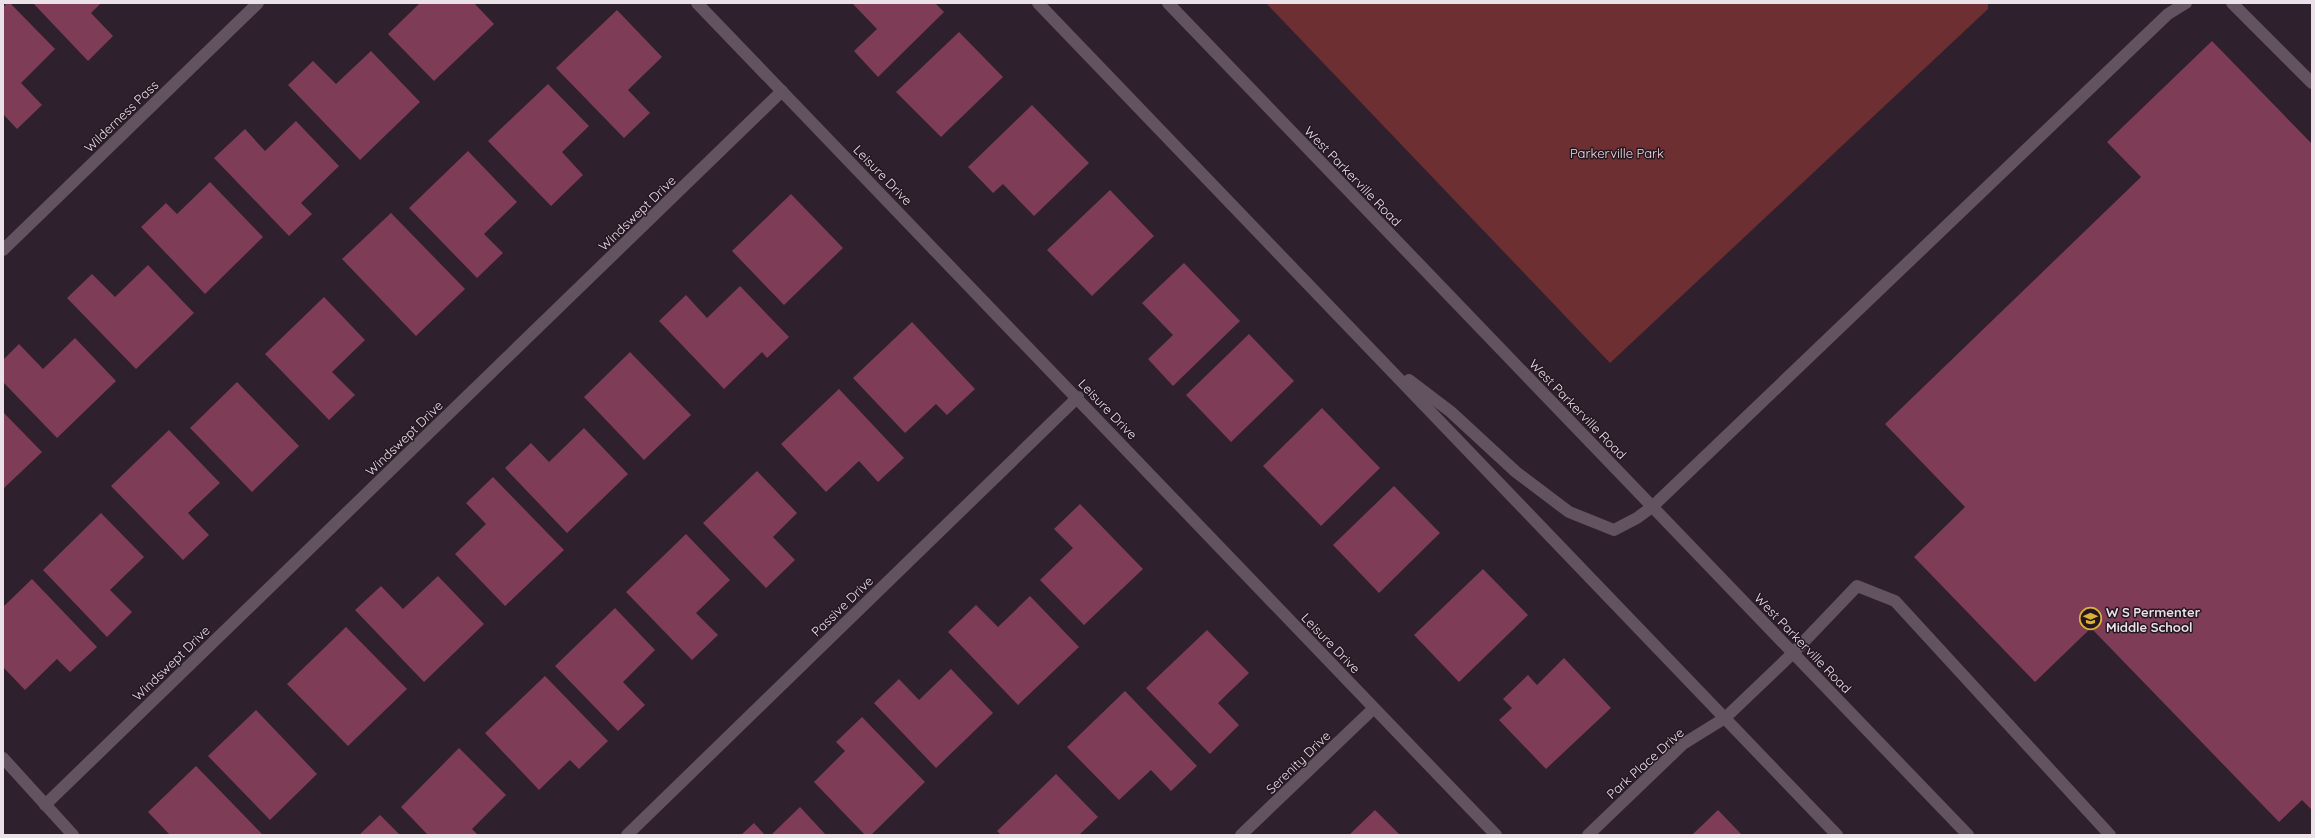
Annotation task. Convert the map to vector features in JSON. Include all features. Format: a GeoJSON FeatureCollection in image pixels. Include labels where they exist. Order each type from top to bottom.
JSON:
{"type":"FeatureCollection","features":[{"type":"Feature","properties":{"kind":"street","name":"Wilderness Pass"},"geometry":{"type":"LineString","coordinates":[[3,250],[258,3]]}},
{"type":"Feature","properties":{"kind":"street","name":"Leisure Drive"},"geometry":{"type":"LineString","coordinates":[[697,3],[1078,397],[1373,709],[1496,835]]}},
{"type":"Feature","properties":{"kind":"street"},"geometry":{"type":"LineString","coordinates":[[1038,3],[1837,835]]}},
{"type":"Feature","properties":{"kind":"street","name":"West Parkerville Road"},"geometry":{"type":"LineString","coordinates":[[1168,3],[1968,835]]}},
{"type":"Feature","properties":{"kind":"street"},"geometry":{"type":"LineString","coordinates":[[1378,357],[1451,412],[1516,472],[1569,512],[1614,530],[1637,518],[1652,507],[2168,14],[2186,3]]}},
{"type":"Feature","properties":{"kind":"street"},"geometry":{"type":"LineString","coordinates":[[2232,3],[2312,83]]}},
{"type":"Feature","properties":{"kind":"street","name":"Windswept Drive"},"geometry":{"type":"LineString","coordinates":[[45,805],[782,91]]}},
{"type":"Feature","properties":{"kind":"street","name":"Passive Drive"},"geometry":{"type":"LineString","coordinates":[[627,835],[1078,397]]}},
{"type":"Feature","properties":{"kind":"street","name":"Park Place Drive"},"geometry":{"type":"LineString","coordinates":[[1588,835],[1683,744],[1725,718],[1793,653],[1857,586],[1895,601],[2110,835]]}},
{"type":"Feature","properties":{"kind":"street","name":"Serenity Drive"},"geometry":{"type":"LineString","coordinates":[[1242,835],[1373,709]]}},
{"type":"Feature","properties":{"kind":"street"},"geometry":{"type":"LineString","coordinates":[[3,758],[73,835]]}},
{"type":"Feature","properties":{"kind":"green space","name":"Parkerville Park"},"geometry":{"type":"Polygon","coordinates":[[[1266,3],[1988,3],[1988,9],[1610,363],[1266,3]]]}},
{"type":"Feature","properties":{"kind":"building"},"geometry":{"type":"Polygon","coordinates":[[[7,3],[10,3],[55,49],[21,83],[42,105],[17,129],[3,114],[3,7],[7,3]]]}},
{"type":"Feature","properties":{"kind":"building"},"geometry":{"type":"Polygon","coordinates":[[[33,3],[101,3],[91,13],[113,36],[88,61],[33,3]]]}},
{"type":"Feature","properties":{"kind":"building"},"geometry":{"type":"Polygon","coordinates":[[[420,3],[474,3],[494,24],[434,81],[388,34],[420,3]]]}},
{"type":"Feature","properties":{"kind":"building"},"geometry":{"type":"Polygon","coordinates":[[[852,3],[935,3],[944,12],[878,77],[854,51],[877,29],[852,3]]]}},
{"type":"Feature","properties":{"kind":"building"},"geometry":{"type":"Polygon","coordinates":[[[617,10],[662,57],[628,90],[650,113],[624,138],[556,68],[617,10]]]}},
{"type":"Feature","properties":{"kind":"building"},"geometry":{"type":"Polygon","coordinates":[[[959,32],[1003,77],[941,137],[896,92],[959,32]]]}},
{"type":"Feature","properties":{"kind":"building"},"geometry":{"type":"Polygon","coordinates":[[[2212,41],[2312,144],[2312,810],[2302,800],[2279,822],[2091,628],[2035,682],[1914,557],[1965,507],[1885,424],[2141,177],[2107,142],[2212,41]]]}},
{"type":"Feature","properties":{"kind":"building"},"geometry":{"type":"Polygon","coordinates":[[[371,51],[420,102],[360,160],[288,85],[313,61],[336,84],[371,51]]]}},
{"type":"Feature","properties":{"kind":"building"},"geometry":{"type":"Polygon","coordinates":[[[548,84],[589,126],[562,152],[583,175],[551,206],[488,141],[548,84]]]}},
{"type":"Feature","properties":{"kind":"building"},"geometry":{"type":"Polygon","coordinates":[[[1032,105],[1089,163],[1034,216],[1003,184],[993,193],[968,167],[1032,105]]]}},
{"type":"Feature","properties":{"kind":"building"},"geometry":{"type":"Polygon","coordinates":[[[296,121],[339,166],[301,203],[312,214],[289,236],[214,158],[245,129],[265,151],[296,121]]]}},
{"type":"Feature","properties":{"kind":"building"},"geometry":{"type":"Polygon","coordinates":[[[468,151],[517,202],[484,234],[503,253],[477,278],[409,208],[468,151]]]}},
{"type":"Feature","properties":{"kind":"building"},"geometry":{"type":"Polygon","coordinates":[[[210,182],[263,237],[205,294],[141,227],[166,203],[177,214],[210,182]]]}},
{"type":"Feature","properties":{"kind":"building"},"geometry":{"type":"Polygon","coordinates":[[[1110,190],[1154,236],[1092,296],[1047,250],[1110,190]]]}},
{"type":"Feature","properties":{"kind":"building"},"geometry":{"type":"Polygon","coordinates":[[[791,194],[843,248],[784,305],[732,251],[791,194]]]}},
{"type":"Feature","properties":{"kind":"building"},"geometry":{"type":"Polygon","coordinates":[[[391,213],[465,289],[416,336],[342,259],[391,213]]]}},
{"type":"Feature","properties":{"kind":"building"},"geometry":{"type":"Polygon","coordinates":[[[1184,263],[1240,321],[1173,386],[1148,359],[1173,335],[1142,303],[1184,263]]]}},
{"type":"Feature","properties":{"kind":"building"},"geometry":{"type":"Polygon","coordinates":[[[148,265],[194,313],[136,369],[67,298],[92,274],[115,297],[148,265]]]}},
{"type":"Feature","properties":{"kind":"building"},"geometry":{"type":"Polygon","coordinates":[[[740,286],[789,337],[767,358],[762,352],[724,389],[659,321],[686,295],[707,318],[740,286]]]}},
{"type":"Feature","properties":{"kind":"building"},"geometry":{"type":"Polygon","coordinates":[[[324,297],[365,340],[332,372],[355,395],[329,420],[265,354],[324,297]]]}},
{"type":"Feature","properties":{"kind":"building"},"geometry":{"type":"Polygon","coordinates":[[[912,322],[975,389],[947,415],[936,404],[905,433],[853,378],[912,322]]]}},
{"type":"Feature","properties":{"kind":"building"},"geometry":{"type":"Polygon","coordinates":[[[1249,334],[1294,381],[1231,442],[1186,395],[1249,334]]]}},
{"type":"Feature","properties":{"kind":"building"},"geometry":{"type":"Polygon","coordinates":[[[75,338],[116,381],[57,438],[3,382],[3,360],[19,344],[43,369],[75,338]]]}},
{"type":"Feature","properties":{"kind":"building"},"geometry":{"type":"Polygon","coordinates":[[[630,352],[691,415],[644,460],[584,397],[630,352]]]}},
{"type":"Feature","properties":{"kind":"building"},"geometry":{"type":"Polygon","coordinates":[[[237,382],[299,446],[252,492],[190,428],[237,382]]]}},
{"type":"Feature","properties":{"kind":"building"},"geometry":{"type":"Polygon","coordinates":[[[839,389],[904,458],[878,482],[859,461],[826,492],[781,444],[839,389]]]}},
{"type":"Feature","properties":{"kind":"building"},"geometry":{"type":"Polygon","coordinates":[[[1322,408],[1380,468],[1321,526],[1263,466],[1322,408]]]}},
{"type":"Feature","properties":{"kind":"building"},"geometry":{"type":"Polygon","coordinates":[[[3,412],[42,452],[3,489],[3,412]]]}},
{"type":"Feature","properties":{"kind":"building"},"geometry":{"type":"Polygon","coordinates":[[[584,428],[628,474],[567,533],[505,468],[531,443],[549,462],[584,428]]]}},
{"type":"Feature","properties":{"kind":"building"},"geometry":{"type":"Polygon","coordinates":[[[169,430],[220,483],[188,513],[209,535],[183,560],[111,486],[169,430]]]}},
{"type":"Feature","properties":{"kind":"building"},"geometry":{"type":"Polygon","coordinates":[[[757,471],[797,513],[773,537],[795,560],[766,588],[703,523],[757,471]]]}},
{"type":"Feature","properties":{"kind":"building"},"geometry":{"type":"Polygon","coordinates":[[[493,477],[564,550],[505,606],[455,554],[486,524],[466,503],[493,477]]]}},
{"type":"Feature","properties":{"kind":"building"},"geometry":{"type":"Polygon","coordinates":[[[1394,486],[1440,533],[1379,593],[1333,545],[1394,486]]]}},
{"type":"Feature","properties":{"kind":"building"},"geometry":{"type":"Polygon","coordinates":[[[1080,504],[1143,569],[1084,625],[1040,580],[1073,548],[1054,529],[1080,504]]]}},
{"type":"Feature","properties":{"kind":"building"},"geometry":{"type":"Polygon","coordinates":[[[101,513],[144,557],[110,590],[132,612],[107,637],[43,570],[101,513]]]}},
{"type":"Feature","properties":{"kind":"building"},"geometry":{"type":"Polygon","coordinates":[[[686,534],[730,580],[696,613],[718,635],[692,660],[626,592],[686,534]]]}},
{"type":"Feature","properties":{"kind":"building"},"geometry":{"type":"Polygon","coordinates":[[[1483,569],[1528,615],[1459,682],[1414,635],[1483,569]]]}},
{"type":"Feature","properties":{"kind":"building"},"geometry":{"type":"Polygon","coordinates":[[[438,576],[484,624],[424,682],[355,610],[381,586],[403,609],[438,576]]]}},
{"type":"Feature","properties":{"kind":"building"},"geometry":{"type":"Polygon","coordinates":[[[32,579],[97,647],[70,672],[57,659],[25,690],[3,667],[3,607],[32,579]]]}},
{"type":"Feature","properties":{"kind":"building"},"geometry":{"type":"Polygon","coordinates":[[[1030,596],[1079,647],[1018,705],[948,632],[976,605],[998,627],[1030,596]]]}},
{"type":"Feature","properties":{"kind":"building"},"geometry":{"type":"Polygon","coordinates":[[[615,608],[655,650],[623,682],[645,705],[618,731],[555,666],[615,608]]]}},
{"type":"Feature","properties":{"kind":"building"},"geometry":{"type":"Polygon","coordinates":[[[346,627],[407,689],[348,746],[287,684],[346,627]]]}},
{"type":"Feature","properties":{"kind":"building"},"geometry":{"type":"Polygon","coordinates":[[[1207,630],[1249,673],[1218,703],[1239,725],[1210,754],[1146,688],[1207,630]]]}},
{"type":"Feature","properties":{"kind":"building"},"geometry":{"type":"Polygon","coordinates":[[[1564,658],[1611,708],[1546,769],[1499,720],[1512,708],[1503,699],[1528,675],[1537,685],[1564,658]]]}},
{"type":"Feature","properties":{"kind":"building"},"geometry":{"type":"Polygon","coordinates":[[[951,669],[993,713],[936,768],[874,703],[899,679],[919,700],[951,669]]]}},
{"type":"Feature","properties":{"kind":"building"},"geometry":{"type":"Polygon","coordinates":[[[545,676],[608,741],[579,769],[570,760],[539,790],[485,733],[545,676]]]}},
{"type":"Feature","properties":{"kind":"building"},"geometry":{"type":"Polygon","coordinates":[[[1125,691],[1197,766],[1171,791],[1151,770],[1119,800],[1067,747],[1125,691]]]}},
{"type":"Feature","properties":{"kind":"building"},"geometry":{"type":"Polygon","coordinates":[[[256,710],[317,774],[270,820],[208,756],[256,710]]]}},
{"type":"Feature","properties":{"kind":"building"},"geometry":{"type":"Polygon","coordinates":[[[862,717],[925,782],[871,835],[865,835],[814,782],[845,751],[836,742],[862,717]]]}},
{"type":"Feature","properties":{"kind":"building"},"geometry":{"type":"Polygon","coordinates":[[[459,748],[506,795],[472,829],[478,835],[428,835],[401,807],[459,748]]]}},
{"type":"Feature","properties":{"kind":"building"},"geometry":{"type":"Polygon","coordinates":[[[196,766],[263,835],[170,835],[148,812],[196,766]]]}},
{"type":"Feature","properties":{"kind":"building"},"geometry":{"type":"Polygon","coordinates":[[[1056,774],[1098,817],[1079,835],[1001,835],[997,831],[1056,774]]]}},
{"type":"Feature","properties":{"kind":"building"},"geometry":{"type":"Polygon","coordinates":[[[800,807],[826,835],[771,835],[800,807]]]}},
{"type":"Feature","properties":{"kind":"building"},"geometry":{"type":"Polygon","coordinates":[[[1375,810],[1400,835],[1349,835],[1375,810]]]}},
{"type":"Feature","properties":{"kind":"building"},"geometry":{"type":"Polygon","coordinates":[[[1718,810],[1742,835],[1692,835],[1718,810]]]}},
{"type":"Feature","properties":{"kind":"building"},"geometry":{"type":"Polygon","coordinates":[[[380,815],[400,835],[359,835],[380,815]]]}},
{"type":"Feature","properties":{"kind":"building"},"geometry":{"type":"Polygon","coordinates":[[[754,823],[765,835],[741,835],[754,823]]]}},
{"type":"Feature","properties":{"kind":"place","name":"W S Permenter Middle School"},"geometry":{"type":"Point","coordinates":[2091,619]}}]}
